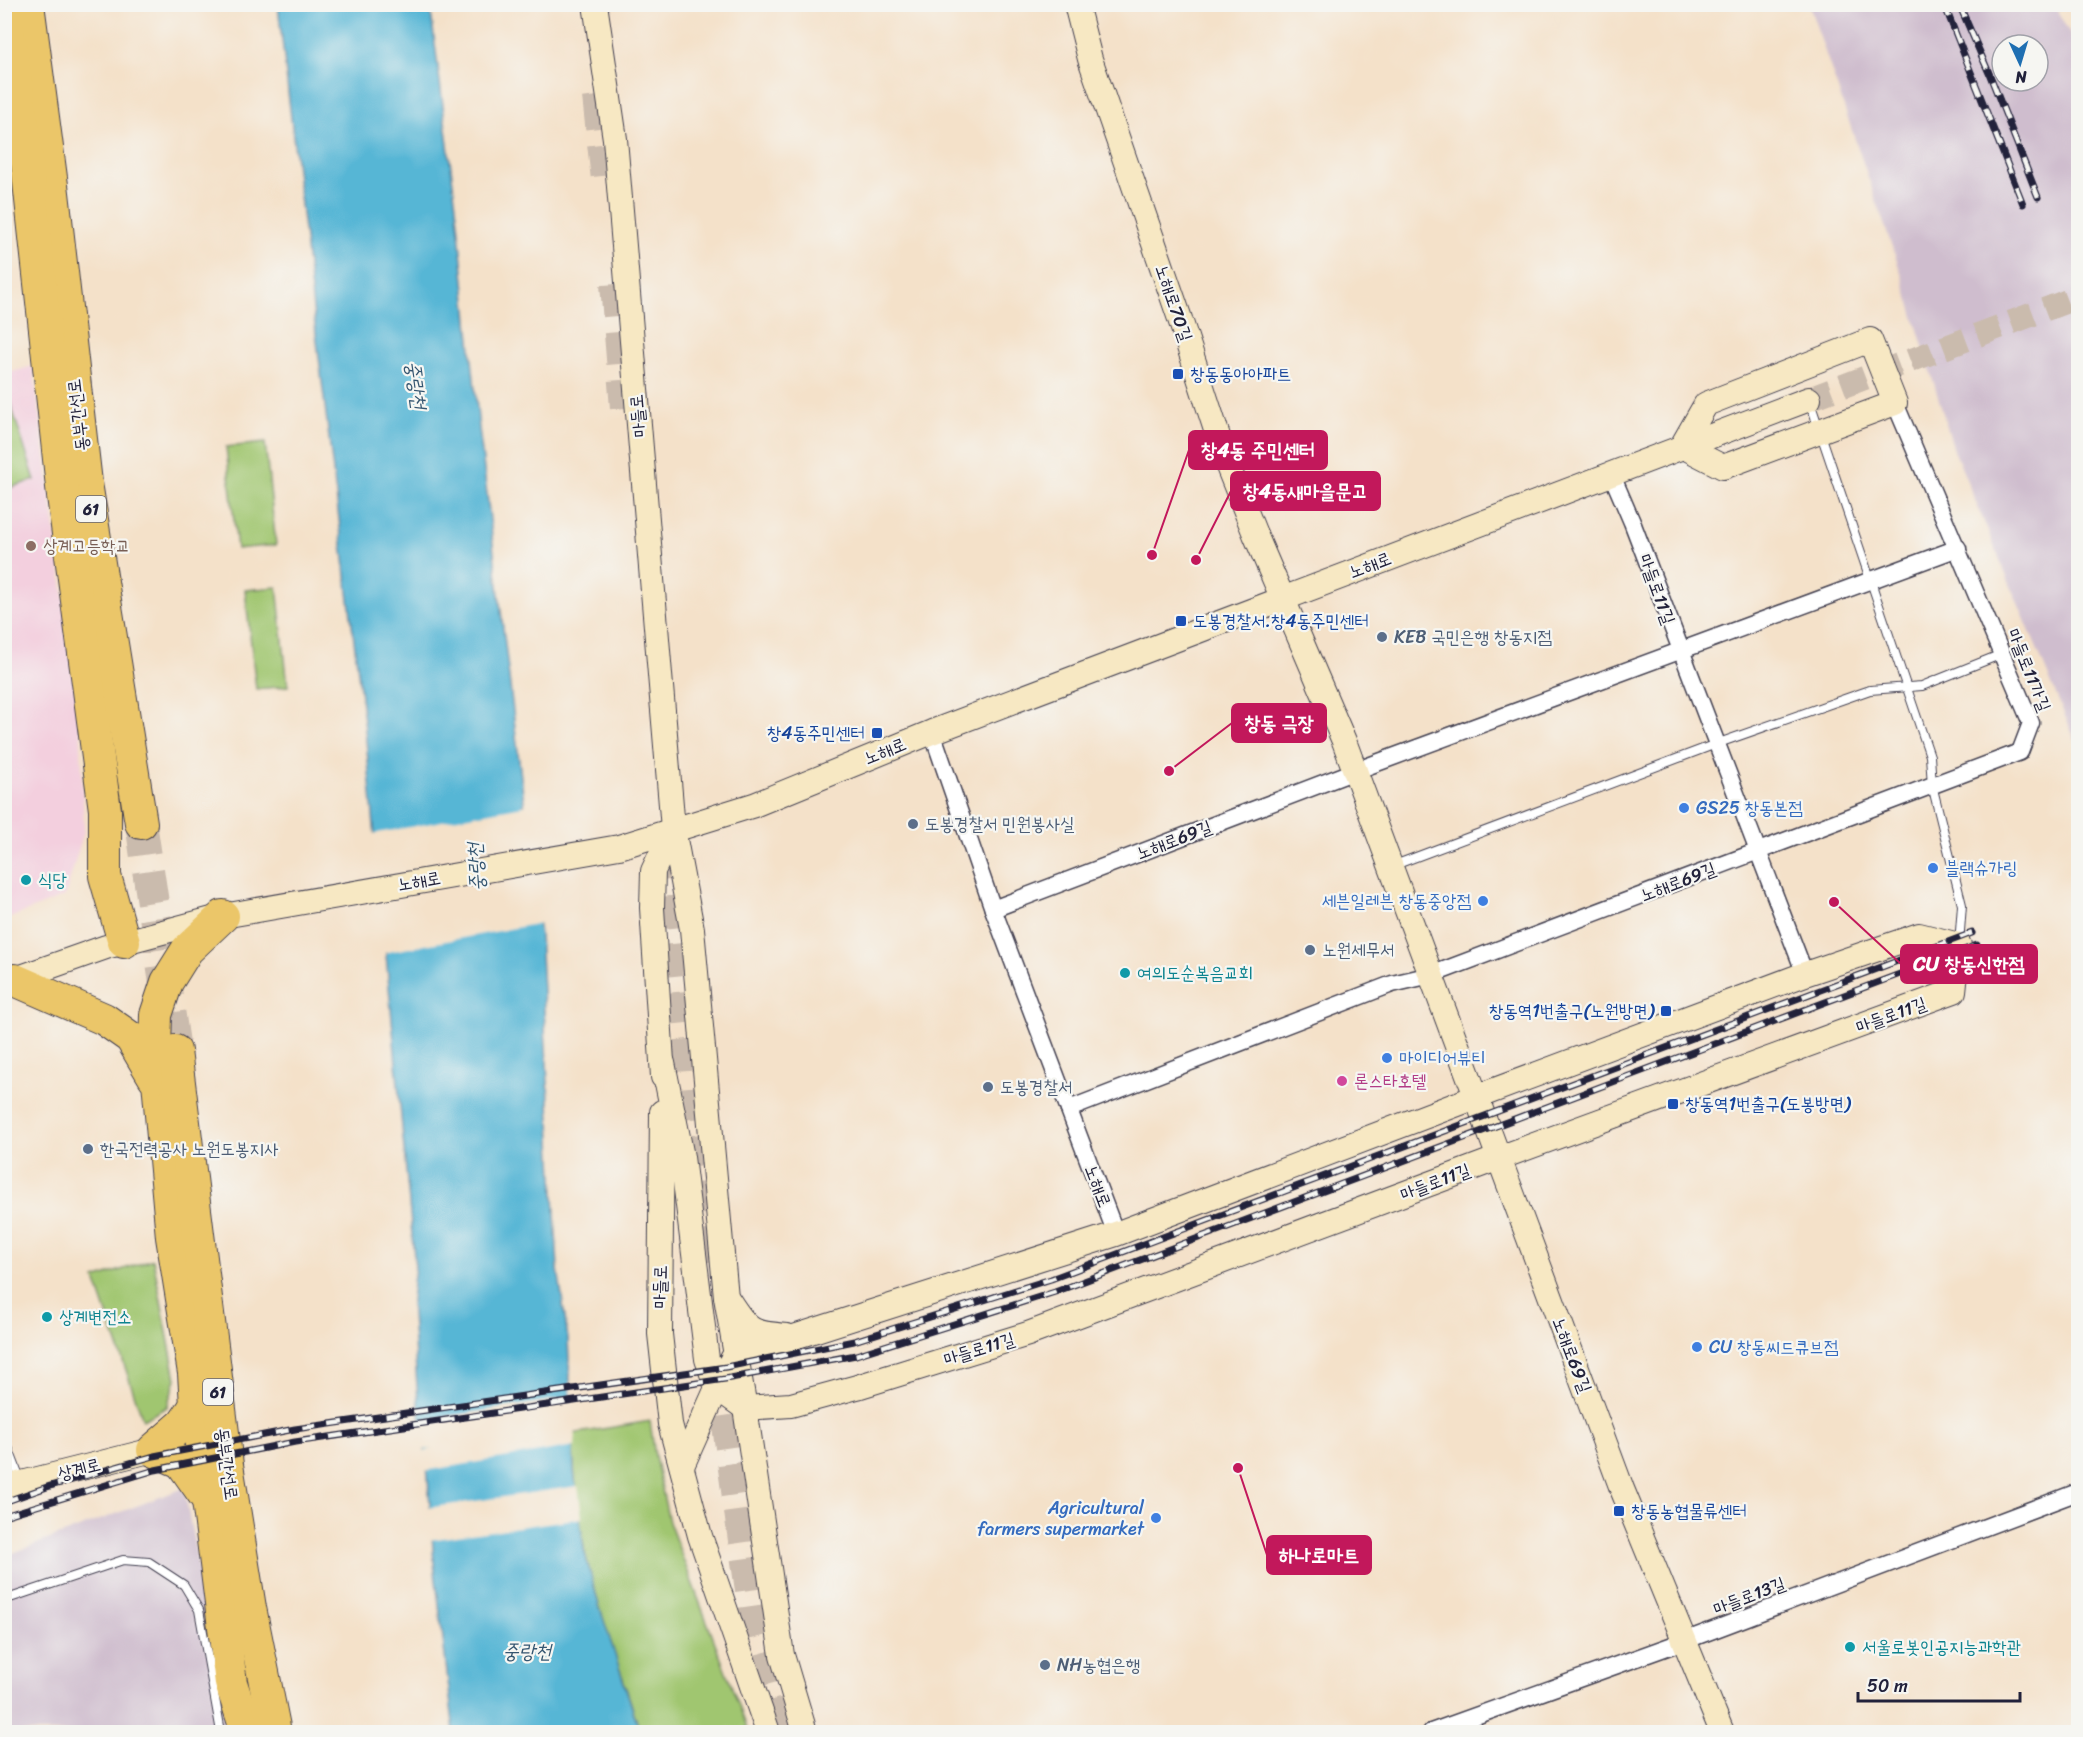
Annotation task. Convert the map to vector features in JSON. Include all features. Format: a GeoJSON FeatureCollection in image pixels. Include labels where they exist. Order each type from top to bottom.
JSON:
{"type":"FeatureCollection","features":[{"type":"Feature","properties":{"kind":"highway","name":"동부간선로"},"geometry":{"type":"LineString","coordinates":[[28,4],[53,193],[86,483],[141,823]]}},
{"type":"Feature","properties":{"kind":"highway"},"geometry":{"type":"LineString","coordinates":[[4,6],[23,126],[63,496],[105,810],[105,876],[124,942]]}},
{"type":"Feature","properties":{"kind":"highway"},"geometry":{"type":"LineString","coordinates":[[223,916],[187,950],[167,982],[156,1015],[155,1048],[172,1237],[194,1373],[195,1405],[231,1683],[247,1732]]}},
{"type":"Feature","properties":{"kind":"highway"},"geometry":{"type":"LineString","coordinates":[[10,981],[104,1019],[131,1038],[157,1082]]}},
{"type":"Feature","properties":{"kind":"highway","name":"동부간선로"},"geometry":{"type":"LineString","coordinates":[[175,1050],[227,1465],[250,1608],[275,1732]]}},
{"type":"Feature","properties":{"kind":"highway"},"geometry":{"type":"LineString","coordinates":[[195,1405],[183,1424],[153,1450],[181,1462],[207,1499]]}},
{"type":"Feature","properties":{"kind":"main road","name":"마들로"},"geometry":{"type":"LineString","coordinates":[[595,4],[615,139],[672,830],[692,929],[726,1297],[782,1655],[805,1732]]}},
{"type":"Feature","properties":{"kind":"main road","name":"노해로70길"},"geometry":{"type":"LineString","coordinates":[[1076,4],[1090,59],[1179,316],[1227,464],[1283,598]]}},
{"type":"Feature","properties":{"kind":"main road"},"geometry":{"type":"LineString","coordinates":[[1870,340],[1895,403],[1820,431],[1723,466],[1683,446],[1706,404],[1870,340]]}},
{"type":"Feature","properties":{"kind":"main road","name":"노해로"},"geometry":{"type":"LineString","coordinates":[[10,981],[124,942],[223,916],[619,847],[754,805],[932,732],[1809,399]]}},
{"type":"Feature","properties":{"kind":"main road","name":"노해로69길"},"geometry":{"type":"LineString","coordinates":[[1283,598],[1355,771],[1622,1489],[1722,1732]]}},
{"type":"Feature","properties":{"kind":"main road","name":"마들로"},"geometry":{"type":"LineString","coordinates":[[672,830],[653,871],[652,908],[663,1063],[660,1334],[670,1424],[700,1536],[768,1732]]}},
{"type":"Feature","properties":{"kind":"main road"},"geometry":{"type":"LineString","coordinates":[[682,1466],[736,1352],[795,1337],[1116,1234],[1476,1096],[1804,974],[1919,935],[1959,945]]}},
{"type":"Feature","properties":{"kind":"main road","name":"마들로11길"},"geometry":{"type":"LineString","coordinates":[[745,1408],[791,1405],[1028,1334],[1954,991],[1959,945]]}},
{"type":"Feature","properties":{"kind":"main road"},"geometry":{"type":"LineString","coordinates":[[663,1063],[682,1157],[707,1359],[717,1388],[745,1408]]}},
{"type":"Feature","properties":{"kind":"main road"},"geometry":{"type":"LineString","coordinates":[[726,1297],[742,1322],[758,1334],[795,1337]]}},
{"type":"Feature","properties":{"kind":"main road","name":"상계로"},"geometry":{"type":"LineString","coordinates":[[13,1486],[153,1450]]}},
{"type":"Feature","properties":{"kind":"street","name":"마들로11가길"},"geometry":{"type":"LineString","coordinates":[[1756,852],[2020,752],[2031,723],[1895,403]]}},
{"type":"Feature","properties":{"kind":"street","name":"마들로11길"},"geometry":{"type":"LineString","coordinates":[[1611,473],[1632,522],[1804,974]]}},
{"type":"Feature","properties":{"kind":"street"},"geometry":{"type":"LineString","coordinates":[[1680,651],[1958,548]]}},
{"type":"Feature","properties":{"kind":"street","name":"노해로69길"},"geometry":{"type":"LineString","coordinates":[[993,909],[1355,771],[1680,651]]}},
{"type":"Feature","properties":{"kind":"street","name":"노해로"},"geometry":{"type":"LineString","coordinates":[[932,732],[993,909],[1116,1234]]}},
{"type":"Feature","properties":{"kind":"street","name":"노해로69길"},"geometry":{"type":"LineString","coordinates":[[1069,1109],[1392,984],[1431,975],[1756,852]]}},
{"type":"Feature","properties":{"kind":"street","name":"마들로13길"},"geometry":{"type":"LineString","coordinates":[[1431,1732],[1684,1641],[2079,1492]]}},
{"type":"Feature","properties":{"kind":"lane"},"geometry":{"type":"LineString","coordinates":[[1809,399],[1930,756],[1932,785],[1962,905],[1959,945]]}},
{"type":"Feature","properties":{"kind":"lane"},"geometry":{"type":"LineString","coordinates":[[1391,867],[1716,744],[1870,690],[1922,686],[2002,654]]}},
{"type":"Feature","properties":{"kind":"lane"},"geometry":{"type":"LineString","coordinates":[[4,1437],[13,1486]]}},
{"type":"Feature","properties":{"kind":"lane"},"geometry":{"type":"LineString","coordinates":[[4,1600],[123,1560],[149,1562],[184,1585],[199,1610],[221,1732]]}},
{"type":"Feature","properties":{"kind":"shaded area"},"geometry":{"type":"Polygon","coordinates":[[[1809,5],[2054,5],[2078,49],[2078,747],[1954,450],[1901,273],[1809,5]]]}},
{"type":"Feature","properties":{"kind":"shaded area","name":"상계고등학교"},"geometry":{"type":"Polygon","coordinates":[[[33,366],[80,718],[84,831],[65,896],[5,920],[5,374],[33,366]]]}},
{"type":"Feature","properties":{"kind":"shaded area"},"geometry":{"type":"Polygon","coordinates":[[[184,1488],[228,1732],[5,1732],[5,1556],[184,1488]]]}},
{"type":"Feature","properties":{"kind":"green space"},"geometry":{"type":"Polygon","coordinates":[[[4,388],[35,480],[5,489],[4,388]]]}},
{"type":"Feature","properties":{"kind":"green space"},"geometry":{"type":"Polygon","coordinates":[[[265,443],[276,545],[237,549],[226,447],[265,443]]]}},
{"type":"Feature","properties":{"kind":"green space"},"geometry":{"type":"Polygon","coordinates":[[[277,587],[288,686],[256,689],[245,590],[277,587]]]}},
{"type":"Feature","properties":{"kind":"green space"},"geometry":{"type":"Polygon","coordinates":[[[153,1259],[176,1379],[167,1407],[143,1420],[95,1279],[153,1259]]]}},
{"type":"Feature","properties":{"kind":"green space"},"geometry":{"type":"Polygon","coordinates":[[[650,1421],[669,1522],[749,1732],[640,1732],[603,1618],[584,1548],[576,1492],[572,1434],[650,1421]]]}},
{"type":"Feature","properties":{"kind":"water","name":"중랑천"},"geometry":{"type":"Polygon","coordinates":[[[278,5],[430,5],[458,222],[479,428],[540,935],[558,1269],[568,1339],[574,1471],[584,1550],[599,1605],[640,1732],[454,1732],[434,1563],[427,1464],[418,1400],[411,1300],[415,1267],[365,729],[278,5]]]}},
{"type":"Feature","properties":{"kind":"pier"},"geometry":{"type":"Polygon","coordinates":[[[528,805],[541,923],[383,953],[372,834],[528,805]]]}},
{"type":"Feature","properties":{"kind":"pier"},"geometry":{"type":"Polygon","coordinates":[[[573,1397],[575,1446],[424,1471],[422,1452],[432,1449],[422,1450],[418,1421],[573,1397]]]}},
{"type":"Feature","properties":{"kind":"pier"},"geometry":{"type":"Polygon","coordinates":[[[578,1486],[582,1518],[429,1540],[427,1508],[578,1486]]]}},
{"type":"Feature","properties":{"kind":"tunnel"},"geometry":{"type":"LineString","coordinates":[[598,96],[608,189]]}},
{"type":"Feature","properties":{"kind":"tunnel"},"geometry":{"type":"LineString","coordinates":[[616,284],[626,408]]}},
{"type":"Feature","properties":{"kind":"tunnel"},"geometry":{"type":"LineString","coordinates":[[1809,399],[2078,297]]}},
{"type":"Feature","properties":{"kind":"tunnel"},"geometry":{"type":"LineString","coordinates":[[141,823],[175,1050]]}},
{"type":"Feature","properties":{"kind":"tunnel"},"geometry":{"type":"LineString","coordinates":[[668,848],[707,1274]]}},
{"type":"Feature","properties":{"kind":"tunnel"},"geometry":{"type":"LineString","coordinates":[[720,1368],[755,1619],[785,1732]]}},
{"type":"Feature","properties":{"kind":"railway"},"geometry":{"type":"LineString","coordinates":[[1944,4],[2023,204]]}},
{"type":"Feature","properties":{"kind":"railway"},"geometry":{"type":"LineString","coordinates":[[1959,4],[2038,197]]}},
{"type":"Feature","properties":{"kind":"railway"},"geometry":{"type":"LineString","coordinates":[[4,1502],[50,1486],[154,1456],[295,1429],[726,1367],[854,1341],[1051,1279],[1972,933]]}},
{"type":"Feature","properties":{"kind":"railway"},"geometry":{"type":"LineString","coordinates":[[4,1516],[155,1470],[295,1442],[725,1379],[856,1355],[1055,1292],[1977,945]]}},
{"type":"Feature","properties":{"kind":"place","name":"창동동아아파트"},"geometry":{"type":"Point","coordinates":[1178,374]}},
{"type":"Feature","properties":{"kind":"place","name":"상계고등학교"},"geometry":{"type":"Point","coordinates":[31,546]}},
{"type":"Feature","properties":{"kind":"place","name":"창4동 주민센터"},"geometry":{"type":"Point","coordinates":[1152,555]}},
{"type":"Feature","properties":{"kind":"place","name":"창4동새마을문고"},"geometry":{"type":"Point","coordinates":[1196,560]}},
{"type":"Feature","properties":{"kind":"place","name":"도봉경찰서.창4동주민센터"},"geometry":{"type":"Point","coordinates":[1181,621]}},
{"type":"Feature","properties":{"kind":"place","name":"KEB 국민은행 창동지점"},"geometry":{"type":"Point","coordinates":[1382,637]}},
{"type":"Feature","properties":{"kind":"place","name":"창4동주민센터"},"geometry":{"type":"Point","coordinates":[877,733]}},
{"type":"Feature","properties":{"kind":"place","name":"창동 극장"},"geometry":{"type":"Point","coordinates":[1169,771]}},
{"type":"Feature","properties":{"kind":"place","name":"GS25 창동본점"},"geometry":{"type":"Point","coordinates":[1684,808]}},
{"type":"Feature","properties":{"kind":"place","name":"도봉경찰서 민원봉사실"},"geometry":{"type":"Point","coordinates":[913,824]}},
{"type":"Feature","properties":{"kind":"place","name":"블랙슈가링"},"geometry":{"type":"Point","coordinates":[1933,868]}},
{"type":"Feature","properties":{"kind":"place","name":"식당"},"geometry":{"type":"Point","coordinates":[26,880]}},
{"type":"Feature","properties":{"kind":"place","name":"세븐일레븐 창동중앙점"},"geometry":{"type":"Point","coordinates":[1483,901]}},
{"type":"Feature","properties":{"kind":"place","name":"CU 창동신한점"},"geometry":{"type":"Point","coordinates":[1834,902]}},
{"type":"Feature","properties":{"kind":"place","name":"노원세무서"},"geometry":{"type":"Point","coordinates":[1310,950]}},
{"type":"Feature","properties":{"kind":"place","name":"여의도순복음교회"},"geometry":{"type":"Point","coordinates":[1125,973]}},
{"type":"Feature","properties":{"kind":"place","name":"창동역1번출구(노원방면)"},"geometry":{"type":"Point","coordinates":[1666,1011]}},
{"type":"Feature","properties":{"kind":"place","name":"마이디어뷰티"},"geometry":{"type":"Point","coordinates":[1387,1058]}},
{"type":"Feature","properties":{"kind":"place","name":"론스타호텔"},"geometry":{"type":"Point","coordinates":[1342,1081]}},
{"type":"Feature","properties":{"kind":"place","name":"도봉경찰서"},"geometry":{"type":"Point","coordinates":[988,1087]}},
{"type":"Feature","properties":{"kind":"place","name":"창동역1번출구(도봉방면)"},"geometry":{"type":"Point","coordinates":[1673,1104]}},
{"type":"Feature","properties":{"kind":"place","name":"한국전력공사 노원도봉지사"},"geometry":{"type":"Point","coordinates":[88,1149]}},
{"type":"Feature","properties":{"kind":"place","name":"상계변전소"},"geometry":{"type":"Point","coordinates":[47,1317]}},
{"type":"Feature","properties":{"kind":"place","name":"CU 창동씨드큐브점"},"geometry":{"type":"Point","coordinates":[1697,1347]}},
{"type":"Feature","properties":{"kind":"place","name":"하나로마트"},"geometry":{"type":"Point","coordinates":[1238,1468]}},
{"type":"Feature","properties":{"kind":"place","name":"창동농협물류센터"},"geometry":{"type":"Point","coordinates":[1619,1511]}},
{"type":"Feature","properties":{"kind":"place","name":"Agricultural farmers supermarket"},"geometry":{"type":"Point","coordinates":[1156,1518]}},
{"type":"Feature","properties":{"kind":"place","name":"서울로봇인공지능과학관"},"geometry":{"type":"Point","coordinates":[1850,1647]}},
{"type":"Feature","properties":{"kind":"place","name":"NH농협은행"},"geometry":{"type":"Point","coordinates":[1045,1665]}}]}
